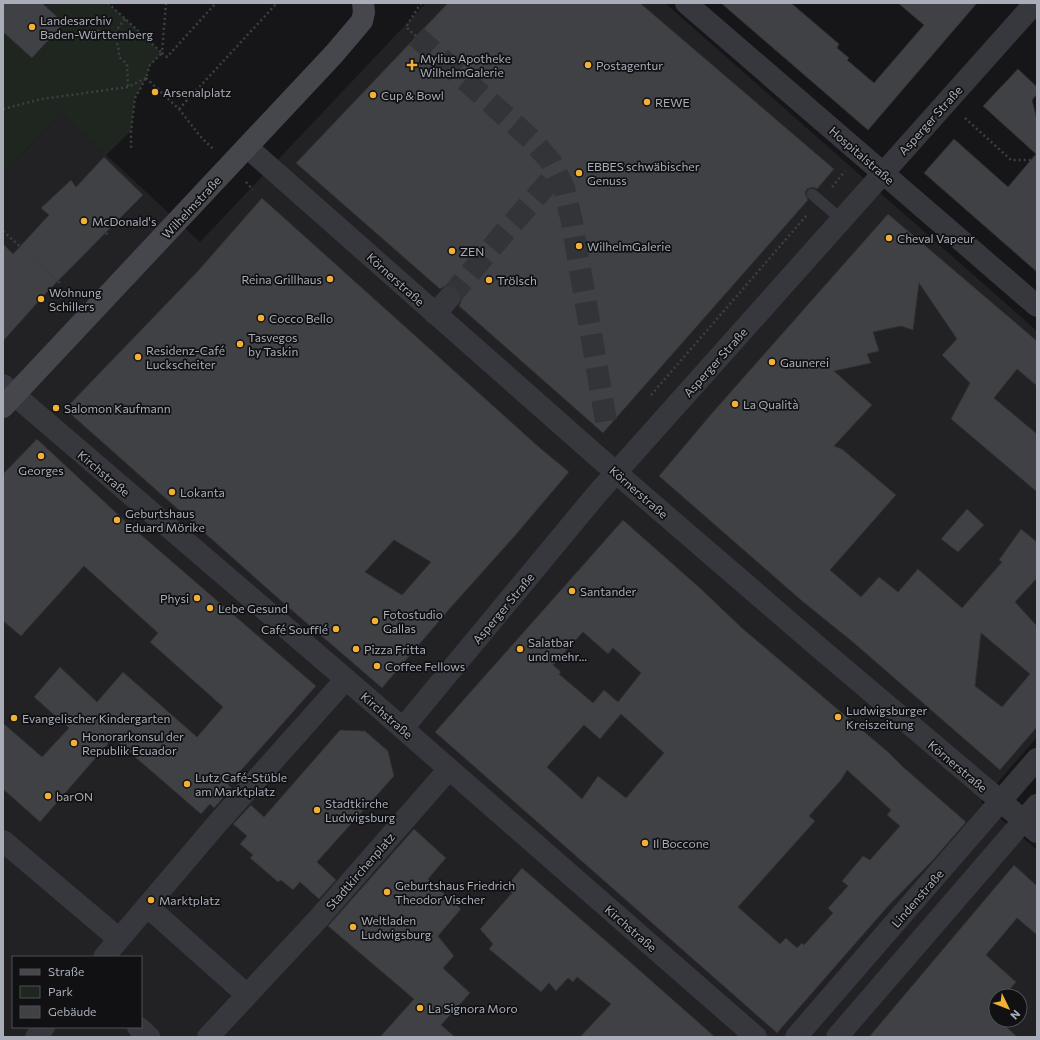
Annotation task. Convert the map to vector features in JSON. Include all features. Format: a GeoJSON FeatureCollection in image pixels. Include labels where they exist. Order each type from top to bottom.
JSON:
{"type":"FeatureCollection","features":[{"type":"Feature","properties":{"kind":"street","name":"Hospitalstraße"},"geometry":{"type":"LineString","coordinates":[[686,3],[1037,306]]}},
{"type":"Feature","properties":{"kind":"street","name":"Asperger Straße"},"geometry":{"type":"LineString","coordinates":[[403,728],[616,472],[1035,3]]}},
{"type":"Feature","properties":{"kind":"street","name":"Wilhelmstraße"},"geometry":{"type":"LineString","coordinates":[[7,396],[230,166],[343,44],[362,21],[368,6]]}},
{"type":"Feature","properties":{"kind":"street","name":"Körnerstraße"},"geometry":{"type":"LineString","coordinates":[[247,147],[435,314],[823,651],[1000,801],[1033,819]]}},
{"type":"Feature","properties":{"kind":"street"},"geometry":{"type":"LineString","coordinates":[[435,314],[450,298]]}},
{"type":"Feature","properties":{"kind":"street","name":"Kirchstraße"},"geometry":{"type":"LineString","coordinates":[[7,396],[346,679],[756,1037]]}},
{"type":"Feature","properties":{"kind":"street"},"geometry":{"type":"LineString","coordinates":[[105,956],[215,826],[346,679]]}},
{"type":"Feature","properties":{"kind":"street","name":"Lindenstraße"},"geometry":{"type":"LineString","coordinates":[[796,1037],[1037,759]]}},
{"type":"Feature","properties":{"kind":"street","name":"Stadtkirchenplatz"},"geometry":{"type":"LineString","coordinates":[[247,995],[319,918],[450,769]]}},
{"type":"Feature","properties":{"kind":"street"},"geometry":{"type":"LineString","coordinates":[[837,1037],[1033,819]]}},
{"type":"Feature","properties":{"kind":"street"},"geometry":{"type":"LineString","coordinates":[[9,846],[119,939]]}},
{"type":"Feature","properties":{"kind":"street"},"geometry":{"type":"LineString","coordinates":[[146,906],[247,995],[217,1034]]}},
{"type":"Feature","properties":{"kind":"street"},"geometry":{"type":"LineString","coordinates":[[36,1037],[43,1028]]}},
{"type":"Feature","properties":{"kind":"street"},"geometry":{"type":"LineString","coordinates":[[139,1028],[149,1037]]}},
{"type":"Feature","properties":{"kind":"lane"},"geometry":{"type":"LineString","coordinates":[[816,197],[842,220]]}},
{"type":"Feature","properties":{"kind":"path"},"geometry":{"type":"LineString","coordinates":[[108,3],[167,57],[216,3]]}},
{"type":"Feature","properties":{"kind":"path"},"geometry":{"type":"LineString","coordinates":[[131,149],[131,131],[135,98],[146,78],[150,65],[162,53],[166,3]]}},
{"type":"Feature","properties":{"kind":"path"},"geometry":{"type":"LineString","coordinates":[[179,109],[277,3]]}},
{"type":"Feature","properties":{"kind":"path"},"geometry":{"type":"LineString","coordinates":[[416,36],[406,27],[421,3]]}},
{"type":"Feature","properties":{"kind":"path"},"geometry":{"type":"LineString","coordinates":[[112,36],[125,19]]}},
{"type":"Feature","properties":{"kind":"path"},"geometry":{"type":"LineString","coordinates":[[88,30],[90,32],[98,30],[106,32],[117,41],[119,57],[127,64],[128,87]]}},
{"type":"Feature","properties":{"kind":"path"},"geometry":{"type":"LineString","coordinates":[[146,78],[179,109],[200,136],[230,166]]}},
{"type":"Feature","properties":{"kind":"path"},"geometry":{"type":"LineString","coordinates":[[3,109],[42,99],[128,87],[146,78]]}},
{"type":"Feature","properties":{"kind":"path"},"geometry":{"type":"LineString","coordinates":[[947,101],[1011,160],[1031,160]]}},
{"type":"Feature","properties":{"kind":"path"},"geometry":{"type":"LineString","coordinates":[[650,396],[816,197],[860,154]]}},
{"type":"Feature","properties":{"kind":"path"},"geometry":{"type":"LineString","coordinates":[[3,231],[62,285]]}},
{"type":"Feature","properties":{"kind":"shaded area"},"geometry":{"type":"Polygon","coordinates":[[[426,3],[665,3],[1037,331],[1037,737],[981,802],[1037,850],[1037,1037],[3,1037],[3,172],[6,171],[61,113],[200,242],[426,3]]]}},
{"type":"Feature","properties":{"kind":"green space"},"geometry":{"type":"Polygon","coordinates":[[[42,3],[108,3],[162,53],[150,65],[146,78],[135,98],[131,131],[106,155],[61,113],[6,171],[3,172],[3,32],[32,58],[64,23],[42,3]]]}},
{"type":"Feature","properties":{"kind":"building","name":"Landesarchiv Baden-Württemberg"},"geometry":{"type":"Polygon","coordinates":[[[3,3],[42,3],[64,23],[32,58],[3,32],[3,3]]]}},
{"type":"Feature","properties":{"kind":"building","name":"WilhelmGalerie"},"geometry":{"type":"Polygon","coordinates":[[[448,3],[640,3],[834,169],[817,189],[813,187],[807,189],[805,193],[808,200],[603,433],[459,306],[461,294],[457,289],[451,286],[445,286],[440,289],[296,163],[448,3]]]}},
{"type":"Feature","properties":{"kind":"building"},"geometry":{"type":"Polygon","coordinates":[[[721,3],[791,3],[839,44],[837,48],[849,58],[847,60],[874,83],[924,25],[898,3],[977,3],[868,130],[721,3]]]}},
{"type":"Feature","properties":{"kind":"building"},"geometry":{"type":"Polygon","coordinates":[[[1018,69],[1037,87],[1037,94],[1032,100],[1037,120],[1037,272],[924,173],[954,139],[1008,187],[1036,154],[983,106],[1018,69]]]}},
{"type":"Feature","properties":{"kind":"building"},"geometry":{"type":"Polygon","coordinates":[[[104,157],[143,195],[47,292],[3,341],[3,244],[13,254],[49,215],[41,208],[71,180],[76,187],[104,157]]]}},
{"type":"Feature","properties":{"kind":"building"},"geometry":{"type":"Polygon","coordinates":[[[262,198],[540,448],[569,472],[382,688],[288,607],[65,409],[198,271],[262,198]],[[394,540],[365,572],[402,595],[431,562],[394,540]]]}},
{"type":"Feature","properties":{"kind":"building"},"geometry":{"type":"Polygon","coordinates":[[[888,214],[1037,341],[1037,386],[1017,369],[994,398],[1037,434],[1037,492],[951,419],[970,383],[942,355],[957,339],[919,283],[913,330],[901,326],[873,332],[879,351],[867,354],[871,363],[834,371],[872,405],[834,446],[842,449],[896,495],[830,570],[861,597],[879,577],[898,592],[918,569],[962,608],[1002,562],[999,560],[1021,529],[1037,542],[1037,578],[1015,602],[1037,626],[1037,727],[1000,770],[854,643],[802,601],[659,476],[713,412],[888,214]],[[981,633],[975,686],[1002,707],[1030,674],[981,633]]]}},
{"type":"Feature","properties":{"kind":"building"},"geometry":{"type":"Polygon","coordinates":[[[37,439],[125,521],[316,686],[228,785],[232,788],[214,808],[210,804],[201,814],[113,738],[40,822],[3,789],[3,723],[42,757],[69,728],[34,697],[60,667],[97,702],[123,672],[197,737],[223,707],[150,642],[158,633],[84,566],[21,636],[3,621],[3,474],[37,439]]]}},
{"type":"Feature","properties":{"kind":"building"},"geometry":{"type":"Polygon","coordinates":[[[967,509],[984,525],[958,552],[941,539],[967,509]]]}},
{"type":"Feature","properties":{"kind":"building"},"geometry":{"type":"Polygon","coordinates":[[[623,520],[701,589],[742,628],[888,752],[966,822],[933,860],[889,905],[777,1033],[435,732],[623,520]],[[583,632],[553,665],[561,672],[559,674],[593,703],[604,690],[618,702],[641,673],[613,648],[608,654],[583,632]],[[621,714],[600,739],[584,725],[547,767],[582,799],[598,776],[626,798],[664,753],[621,714]],[[847,770],[841,780],[809,816],[815,821],[738,907],[780,944],[786,938],[797,948],[802,943],[804,945],[833,913],[828,908],[848,886],[842,881],[863,856],[870,860],[900,826],[887,815],[891,810],[847,770]]]}},
{"type":"Feature","properties":{"kind":"building","name":"Stadtkirche Ludwigsburg"},"geometry":{"type":"Polygon","coordinates":[[[340,730],[365,731],[388,751],[394,776],[317,862],[336,880],[319,899],[300,882],[293,890],[281,880],[278,882],[250,858],[253,855],[240,844],[247,836],[233,824],[251,805],[264,817],[340,730]]]}},
{"type":"Feature","properties":{"kind":"building"},"geometry":{"type":"Polygon","coordinates":[[[414,829],[446,858],[428,879],[461,909],[438,936],[454,956],[443,968],[470,993],[441,1025],[455,1037],[380,1037],[414,999],[328,926],[414,829]]]}},
{"type":"Feature","properties":{"kind":"building"},"geometry":{"type":"Polygon","coordinates":[[[1014,865],[1037,886],[1037,935],[1017,918],[986,955],[1016,982],[1011,988],[988,988],[988,1028],[1007,1028],[1017,1037],[869,1037],[1014,865]]]}},
{"type":"Feature","properties":{"kind":"building"},"geometry":{"type":"Polygon","coordinates":[[[522,868],[715,1037],[580,1037],[611,1004],[577,977],[573,982],[568,978],[556,991],[549,983],[541,992],[489,949],[493,944],[480,929],[512,893],[505,888],[522,868]]]}},
{"type":"Feature","properties":{"kind":"tunnel"},"geometry":{"type":"LineString","coordinates":[[416,36],[531,139],[551,162],[564,188],[572,222],[607,427]]}},
{"type":"Feature","properties":{"kind":"tunnel"},"geometry":{"type":"LineString","coordinates":[[449,298],[557,173]]}},
{"type":"Feature","properties":{"kind":"place","name":"Landesarchiv Baden-Württemberg"},"geometry":{"type":"Point","coordinates":[32,27]}},
{"type":"Feature","properties":{"kind":"place","name":"Mylius Apotheke WilhelmGalerie"},"geometry":{"type":"Point","coordinates":[412,65]}},
{"type":"Feature","properties":{"kind":"place","name":"Postagentur"},"geometry":{"type":"Point","coordinates":[588,65]}},
{"type":"Feature","properties":{"kind":"place","name":"Arsenalplatz"},"geometry":{"type":"Point","coordinates":[155,92]}},
{"type":"Feature","properties":{"kind":"place","name":"Cup & Bowl"},"geometry":{"type":"Point","coordinates":[373,95]}},
{"type":"Feature","properties":{"kind":"place","name":"REWE"},"geometry":{"type":"Point","coordinates":[647,102]}},
{"type":"Feature","properties":{"kind":"place","name":"EBBES schwäbischer Genuss"},"geometry":{"type":"Point","coordinates":[579,173]}},
{"type":"Feature","properties":{"kind":"place","name":"McDonald's"},"geometry":{"type":"Point","coordinates":[84,221]}},
{"type":"Feature","properties":{"kind":"place","name":"Cheval Vapeur"},"geometry":{"type":"Point","coordinates":[889,238]}},
{"type":"Feature","properties":{"kind":"place","name":"WilhelmGalerie"},"geometry":{"type":"Point","coordinates":[579,246]}},
{"type":"Feature","properties":{"kind":"place","name":"ZEN"},"geometry":{"type":"Point","coordinates":[452,251]}},
{"type":"Feature","properties":{"kind":"place","name":"Reina Grillhaus"},"geometry":{"type":"Point","coordinates":[330,279]}},
{"type":"Feature","properties":{"kind":"place","name":"Trölsch"},"geometry":{"type":"Point","coordinates":[489,280]}},
{"type":"Feature","properties":{"kind":"place","name":"Wohnung Schillers"},"geometry":{"type":"Point","coordinates":[41,299]}},
{"type":"Feature","properties":{"kind":"place","name":"Cocco Bello"},"geometry":{"type":"Point","coordinates":[261,318]}},
{"type":"Feature","properties":{"kind":"place","name":"Tasvegos by Taskin"},"geometry":{"type":"Point","coordinates":[240,344]}},
{"type":"Feature","properties":{"kind":"place","name":"Residenz-Café Luckscheiter"},"geometry":{"type":"Point","coordinates":[138,357]}},
{"type":"Feature","properties":{"kind":"place","name":"Gaunerei"},"geometry":{"type":"Point","coordinates":[772,362]}},
{"type":"Feature","properties":{"kind":"place","name":"La Qualità"},"geometry":{"type":"Point","coordinates":[735,404]}},
{"type":"Feature","properties":{"kind":"place","name":"Salomon Kaufmann"},"geometry":{"type":"Point","coordinates":[56,408]}},
{"type":"Feature","properties":{"kind":"place","name":"Georges"},"geometry":{"type":"Point","coordinates":[41,456]}},
{"type":"Feature","properties":{"kind":"place","name":"Lokanta"},"geometry":{"type":"Point","coordinates":[172,492]}},
{"type":"Feature","properties":{"kind":"place","name":"Geburtshaus Eduard Mörike"},"geometry":{"type":"Point","coordinates":[117,520]}},
{"type":"Feature","properties":{"kind":"place","name":"Santander"},"geometry":{"type":"Point","coordinates":[572,591]}},
{"type":"Feature","properties":{"kind":"place","name":"Physi"},"geometry":{"type":"Point","coordinates":[197,598]}},
{"type":"Feature","properties":{"kind":"place","name":"Lebe Gesund"},"geometry":{"type":"Point","coordinates":[210,608]}},
{"type":"Feature","properties":{"kind":"place","name":"Fotostudio Gallas"},"geometry":{"type":"Point","coordinates":[375,621]}},
{"type":"Feature","properties":{"kind":"place","name":"Café Soufflé"},"geometry":{"type":"Point","coordinates":[336,629]}},
{"type":"Feature","properties":{"kind":"place","name":"Pizza Fritta"},"geometry":{"type":"Point","coordinates":[356,649]}},
{"type":"Feature","properties":{"kind":"place","name":"Salatbar und mehr..."},"geometry":{"type":"Point","coordinates":[520,649]}},
{"type":"Feature","properties":{"kind":"place","name":"Coffee Fellows"},"geometry":{"type":"Point","coordinates":[377,666]}},
{"type":"Feature","properties":{"kind":"place","name":"Ludwigsburger Kreiszeitung"},"geometry":{"type":"Point","coordinates":[838,717]}},
{"type":"Feature","properties":{"kind":"place","name":"Evangelischer Kindergarten"},"geometry":{"type":"Point","coordinates":[14,718]}},
{"type":"Feature","properties":{"kind":"place","name":"Honorarkonsul der Republik Ecuador"},"geometry":{"type":"Point","coordinates":[74,743]}},
{"type":"Feature","properties":{"kind":"place","name":"Lutz Café-Stüble am Marktplatz"},"geometry":{"type":"Point","coordinates":[187,784]}},
{"type":"Feature","properties":{"kind":"place","name":"barON"},"geometry":{"type":"Point","coordinates":[48,796]}},
{"type":"Feature","properties":{"kind":"place","name":"Stadtkirche Ludwigsburg"},"geometry":{"type":"Point","coordinates":[317,810]}},
{"type":"Feature","properties":{"kind":"place","name":"Il Boccone"},"geometry":{"type":"Point","coordinates":[645,843]}},
{"type":"Feature","properties":{"kind":"place","name":"Geburtshaus Friedrich Theodor Vischer"},"geometry":{"type":"Point","coordinates":[387,892]}},
{"type":"Feature","properties":{"kind":"place","name":"Marktplatz"},"geometry":{"type":"Point","coordinates":[151,900]}},
{"type":"Feature","properties":{"kind":"place","name":"Weltladen Ludwigsburg"},"geometry":{"type":"Point","coordinates":[353,927]}},
{"type":"Feature","properties":{"kind":"place","name":"La Signora Moro"},"geometry":{"type":"Point","coordinates":[420,1008]}}]}
